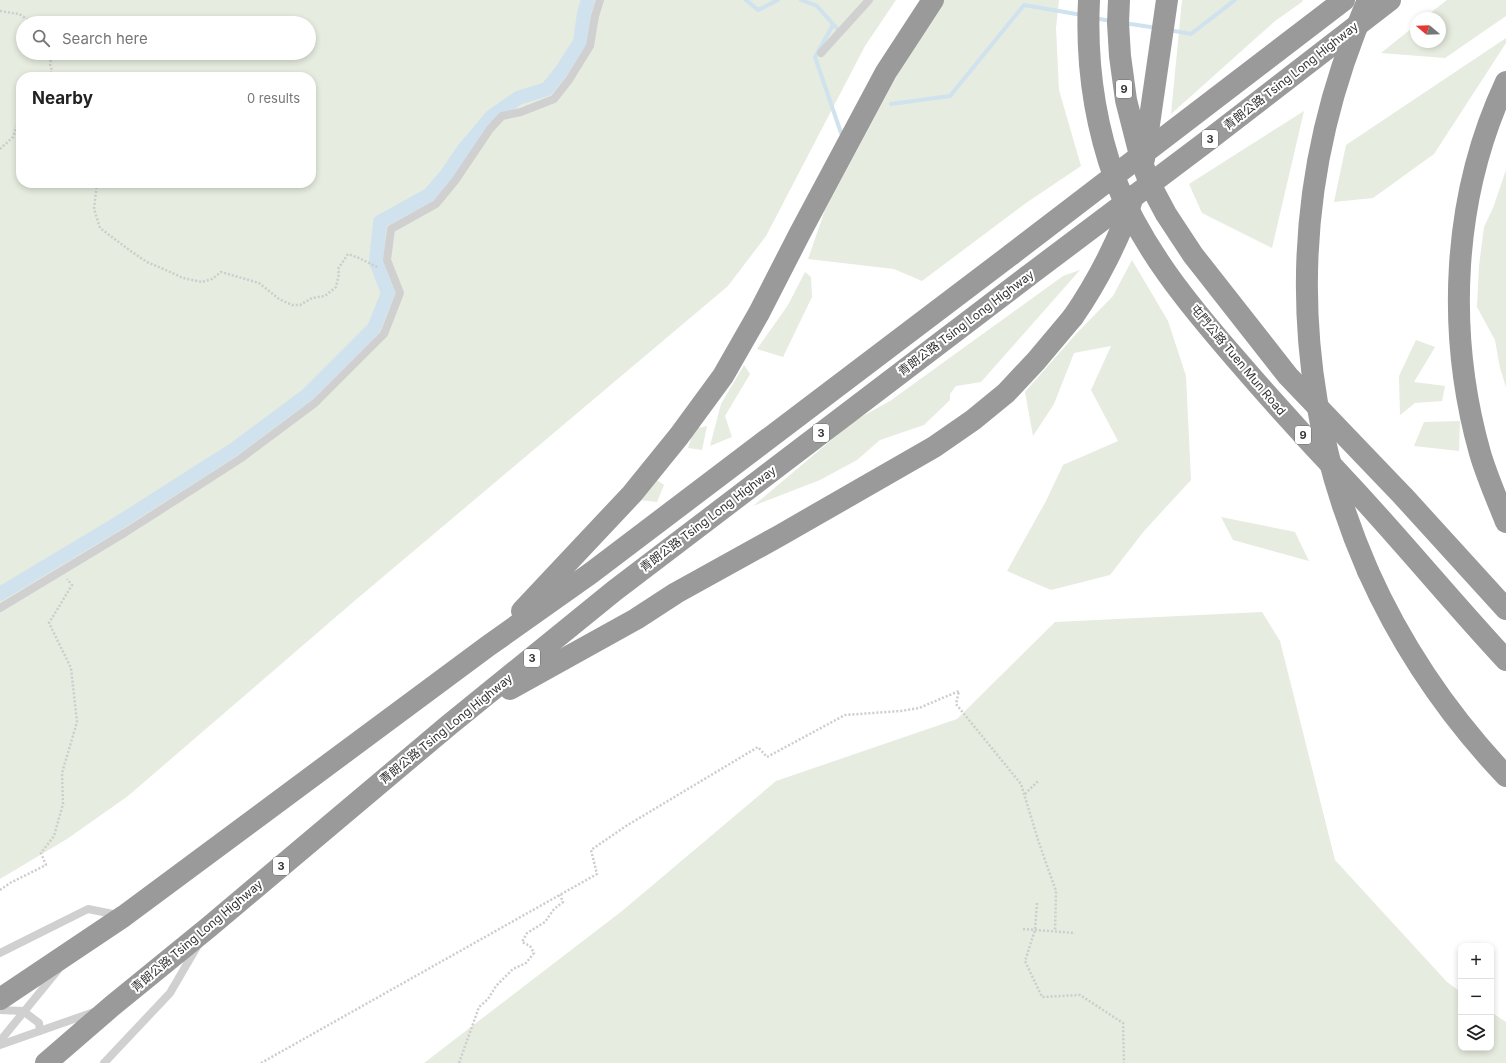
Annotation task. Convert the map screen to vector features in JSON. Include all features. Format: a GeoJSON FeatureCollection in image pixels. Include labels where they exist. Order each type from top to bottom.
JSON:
{"type":"FeatureCollection","features":[{"type":"Feature","properties":{"kind":"highway"},"geometry":{"type":"LineString","coordinates":[[488,646],[632,494],[679,436],[723,376],[759,313],[886,72],[933,0]]}},
{"type":"Feature","properties":{"kind":"highway","name":"屯門公路 Tuen Mun Road"},"geometry":{"type":"LineString","coordinates":[[1089,0],[1089,59],[1096,112],[1108,158],[1121,193],[1137,225],[1166,272],[1211,330],[1283,413],[1380,518],[1506,660]]}},
{"type":"Feature","properties":{"kind":"highway","name":"9"},"geometry":{"type":"LineString","coordinates":[[1119,0],[1118,23],[1122,80],[1136,141],[1146,175],[1166,214],[1193,255],[1288,376],[1403,496],[1506,609]]}},
{"type":"Feature","properties":{"kind":"highway"},"geometry":{"type":"LineString","coordinates":[[449,725],[495,697],[636,619],[676,593],[934,447],[973,420],[1006,393],[1036,362],[1073,318],[1111,251],[1131,203],[1144,158],[1167,0]]}},
{"type":"Feature","properties":{"kind":"highway","name":"3"},"geometry":{"type":"LineString","coordinates":[[0,999],[124,916],[488,646],[591,573],[1344,0]]}},
{"type":"Feature","properties":{"kind":"highway"},"geometry":{"type":"LineString","coordinates":[[1368,0],[1341,69],[1320,153],[1310,215],[1306,287],[1310,359],[1322,430],[1329,460],[1349,524],[1368,571],[1394,625],[1424,674],[1461,725],[1506,776]]}},
{"type":"Feature","properties":{"kind":"highway","name":"青朗公路 Tsing Long Highway"},"geometry":{"type":"LineString","coordinates":[[46,1063],[112,1006],[209,927],[449,725],[614,591],[1390,0]]}},
{"type":"Feature","properties":{"kind":"highway"},"geometry":{"type":"LineString","coordinates":[[1506,82],[1497,101],[1484,137],[1475,170],[1463,236],[1459,301],[1463,368],[1474,429],[1488,475],[1506,522]]}},
{"type":"Feature","properties":{"kind":"lane"},"geometry":{"type":"LineString","coordinates":[[0,608],[126,532],[240,459],[315,403],[384,334],[400,293],[387,260],[391,229],[436,204],[456,181],[490,129],[502,116],[521,112],[554,99],[569,80],[590,46],[595,16],[600,0]]}},
{"type":"Feature","properties":{"kind":"lane"},"geometry":{"type":"LineString","coordinates":[[821,53],[869,0]]}},
{"type":"Feature","properties":{"kind":"lane"},"geometry":{"type":"LineString","coordinates":[[0,953],[88,909],[124,916]]}},
{"type":"Feature","properties":{"kind":"lane"},"geometry":{"type":"LineString","coordinates":[[104,1063],[170,993],[209,927]]}},
{"type":"Feature","properties":{"kind":"lane"},"geometry":{"type":"LineString","coordinates":[[0,1041],[23,1011],[78,947]]}},
{"type":"Feature","properties":{"kind":"lane"},"geometry":{"type":"LineString","coordinates":[[0,1045],[112,1006]]}},
{"type":"Feature","properties":{"kind":"lane"},"geometry":{"type":"LineString","coordinates":[[0,1010],[23,1011],[39,1023],[40,1031]]}},
{"type":"Feature","properties":{"kind":"path"},"geometry":{"type":"LineString","coordinates":[[0,11],[19,14],[22,16]]}},
{"type":"Feature","properties":{"kind":"path"},"geometry":{"type":"LineString","coordinates":[[51,60],[52,72]]}},
{"type":"Feature","properties":{"kind":"path"},"geometry":{"type":"LineString","coordinates":[[0,149],[13,137],[16,129]]}},
{"type":"Feature","properties":{"kind":"path"},"geometry":{"type":"LineString","coordinates":[[96,188],[94,209],[100,228],[147,262],[183,278],[202,282],[212,279],[222,272],[259,283],[279,299],[292,305],[300,305],[312,298],[325,296],[336,287],[339,274],[338,269],[348,254],[359,258],[372,266]]}},
{"type":"Feature","properties":{"kind":"path"},"geometry":{"type":"LineString","coordinates":[[0,890],[10,883],[46,865],[41,853],[54,836],[63,804],[62,773],[68,748],[77,722],[71,668],[50,623],[72,585],[61,571]]}},
{"type":"Feature","properties":{"kind":"path"},"geometry":{"type":"LineString","coordinates":[[261,1063],[597,874],[591,850],[626,826],[758,747],[766,757],[845,715],[901,711],[919,708],[959,691],[956,704],[1021,784],[1025,794],[1039,843],[1056,891],[1055,932]]}},
{"type":"Feature","properties":{"kind":"path"},"geometry":{"type":"LineString","coordinates":[[1025,794],[1039,780]]}},
{"type":"Feature","properties":{"kind":"path"},"geometry":{"type":"LineString","coordinates":[[459,1063],[479,1007],[488,999],[496,986],[513,969],[526,963],[534,953],[530,946],[522,942],[527,933],[545,922],[554,909],[564,902],[560,895]]}},
{"type":"Feature","properties":{"kind":"path"},"geometry":{"type":"LineString","coordinates":[[1037,903],[1035,930],[1024,960],[1042,997],[1080,995],[1123,1024],[1124,1063]]}},
{"type":"Feature","properties":{"kind":"path"},"geometry":{"type":"LineString","coordinates":[[1023,929],[1075,933]]}},
{"type":"Feature","properties":{"kind":"shaded area"},"geometry":{"type":"Polygon","coordinates":[[[0,0],[896,0],[865,46],[766,236],[728,286],[352,603],[128,796],[67,839],[0,879],[0,0]]]}},
{"type":"Feature","properties":{"kind":"shaded area"},"geometry":{"type":"Polygon","coordinates":[[[940,0],[1059,0],[1056,28],[1059,90],[1081,166],[1026,203],[922,281],[894,269],[808,259],[825,210],[930,14],[940,0]]]}},
{"type":"Feature","properties":{"kind":"shaded area"},"geometry":{"type":"Polygon","coordinates":[[[1182,0],[1303,0],[1275,21],[1171,114],[1182,0]]]}},
{"type":"Feature","properties":{"kind":"shaded area"},"geometry":{"type":"Polygon","coordinates":[[[1447,0],[1506,0],[1506,16],[1445,58],[1381,53],[1410,30],[1410,48],[1446,48],[1446,12],[1432,12],[1447,0]]]}},
{"type":"Feature","properties":{"kind":"shaded area"},"geometry":{"type":"Polygon","coordinates":[[[1506,38],[1506,43],[1434,154],[1373,198],[1334,202],[1346,145],[1506,38]]]}},
{"type":"Feature","properties":{"kind":"shaded area"},"geometry":{"type":"Polygon","coordinates":[[[1304,111],[1272,248],[1202,213],[1189,184],[1304,111]]]}},
{"type":"Feature","properties":{"kind":"shaded area"},"geometry":{"type":"Polygon","coordinates":[[[1506,170],[1506,387],[1500,368],[1495,340],[1477,307],[1479,266],[1484,227],[1493,208],[1506,170]]]}},
{"type":"Feature","properties":{"kind":"shaded area"},"geometry":{"type":"Polygon","coordinates":[[[1132,260],[1168,321],[1186,376],[1191,480],[1144,531],[1110,575],[1051,590],[1007,571],[1046,501],[1063,465],[1118,441],[1091,390],[1111,346],[1074,353],[1054,404],[1033,436],[1025,392],[1075,335],[1113,296],[1132,260]]]}},
{"type":"Feature","properties":{"kind":"shaded area"},"geometry":{"type":"Polygon","coordinates":[[[1080,270],[981,382],[956,386],[950,394],[950,400],[924,425],[880,440],[857,460],[820,480],[753,506],[854,421],[890,401],[1063,276],[1080,270]]]}},
{"type":"Feature","properties":{"kind":"shaded area"},"geometry":{"type":"Polygon","coordinates":[[[805,272],[811,277],[812,297],[783,357],[757,349],[788,305],[805,272]]]}},
{"type":"Feature","properties":{"kind":"shaded area"},"geometry":{"type":"Polygon","coordinates":[[[1416,340],[1435,347],[1414,382],[1445,386],[1442,401],[1415,403],[1400,415],[1399,376],[1416,340]]]}},
{"type":"Feature","properties":{"kind":"shaded area"},"geometry":{"type":"Polygon","coordinates":[[[744,365],[750,374],[725,416],[732,437],[710,446],[721,404],[744,365]]]}},
{"type":"Feature","properties":{"kind":"shaded area"},"geometry":{"type":"Polygon","coordinates":[[[1460,421],[1459,451],[1414,446],[1424,422],[1460,421]]]}},
{"type":"Feature","properties":{"kind":"shaded area"},"geometry":{"type":"Polygon","coordinates":[[[707,426],[702,450],[688,448],[694,429],[707,426]]]}},
{"type":"Feature","properties":{"kind":"shaded area"},"geometry":{"type":"Polygon","coordinates":[[[657,480],[664,485],[657,502],[640,500],[657,480]]]}},
{"type":"Feature","properties":{"kind":"shaded area"},"geometry":{"type":"Polygon","coordinates":[[[1221,517],[1295,532],[1309,561],[1233,540],[1221,517]]]}},
{"type":"Feature","properties":{"kind":"shaded area"},"geometry":{"type":"Polygon","coordinates":[[[1262,612],[1280,641],[1335,860],[1447,982],[1458,990],[1458,1051],[1494,1051],[1494,1014],[1506,1022],[1506,1063],[424,1063],[622,911],[776,781],[957,719],[1055,622],[1262,612]]]}},
{"type":"Feature","properties":{"kind":"waterway"},"geometry":{"type":"LineString","coordinates":[[0,594],[120,522],[233,450],[307,395],[374,328],[388,293],[376,262],[380,222],[429,195],[447,174],[464,149],[491,117],[518,98],[547,89],[560,73],[580,42],[584,13],[588,0]]}},
{"type":"Feature","properties":{"kind":"waterway"},"geometry":{"type":"LineString","coordinates":[[746,0],[758,10],[778,0]]}},
{"type":"Feature","properties":{"kind":"waterway"},"geometry":{"type":"LineString","coordinates":[[801,0],[817,6],[840,32]]}},
{"type":"Feature","properties":{"kind":"waterway"},"geometry":{"type":"LineString","coordinates":[[1169,30],[1191,34],[1235,0]]}},
{"type":"Feature","properties":{"kind":"waterway"},"geometry":{"type":"LineString","coordinates":[[891,104],[950,96],[1024,5],[1082,15]]}},
{"type":"Feature","properties":{"kind":"waterway"},"geometry":{"type":"LineString","coordinates":[[1094,18],[1111,21]]}},
{"type":"Feature","properties":{"kind":"waterway"},"geometry":{"type":"LineString","coordinates":[[1124,23],[1157,28]]}},
{"type":"Feature","properties":{"kind":"waterway"},"geometry":{"type":"LineString","coordinates":[[833,25],[815,57],[841,133]]}}]}
